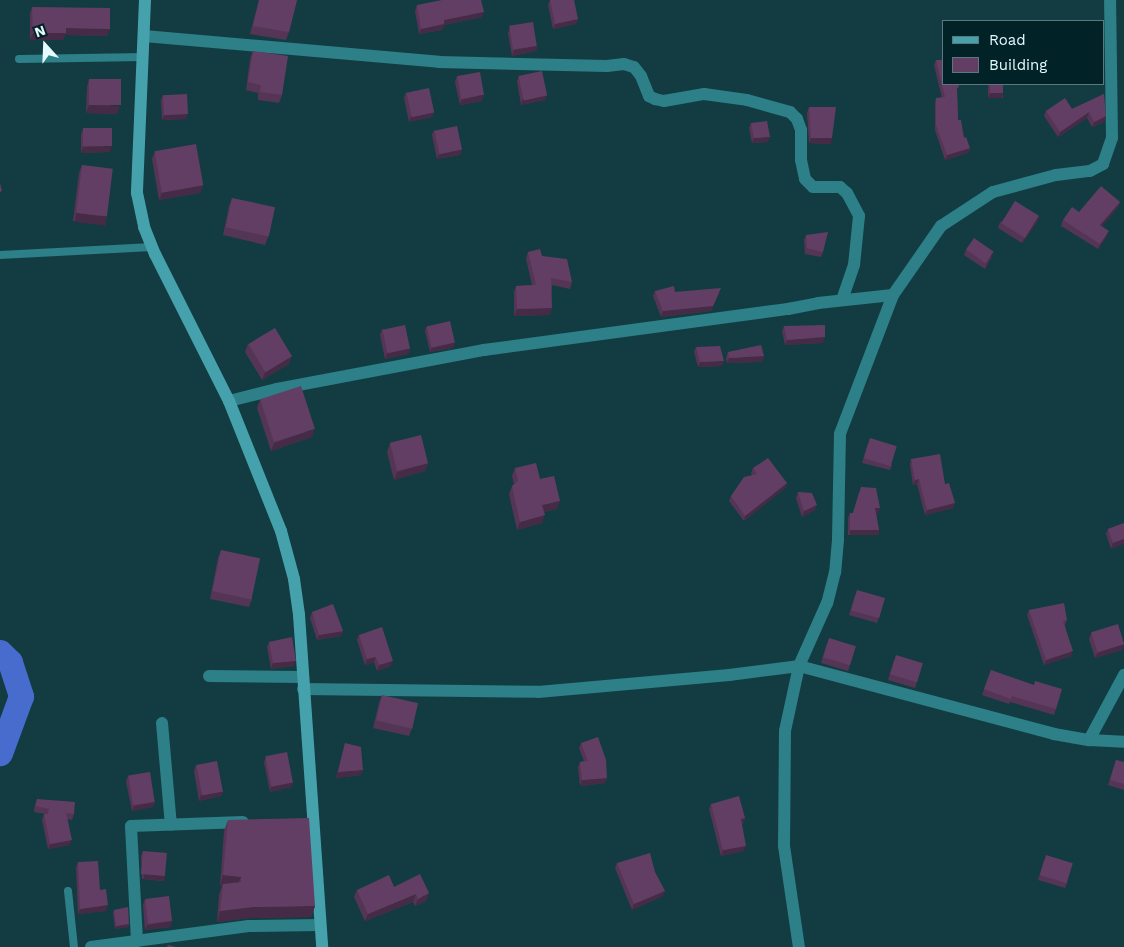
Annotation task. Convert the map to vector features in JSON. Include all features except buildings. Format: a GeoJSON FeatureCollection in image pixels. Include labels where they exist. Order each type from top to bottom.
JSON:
{"type":"FeatureCollection","features":[{"type":"Feature","properties":{"kind":"street"},"geometry":{"type":"LineString","coordinates":[[146,0],[137,193],[144,227],[152,247],[229,402],[282,532],[294,579],[299,615],[303,683],[307,820],[322,947]]}},
{"type":"Feature","properties":{"kind":"street"},"geometry":{"type":"LineString","coordinates":[[798,947],[784,837],[785,731],[800,666],[827,603],[835,572],[839,531],[840,434],[893,295],[942,226],[993,192],[1056,175],[1090,171],[1103,164],[1112,138],[1110,0]]}},
{"type":"Feature","properties":{"kind":"street"},"geometry":{"type":"LineString","coordinates":[[144,36],[439,62],[588,66],[624,64],[634,66],[641,76],[649,96],[664,101],[704,94],[747,100],[790,112],[797,120],[801,130],[801,160],[805,179],[813,187],[840,187],[847,192],[859,216],[854,265],[842,300]]}},
{"type":"Feature","properties":{"kind":"street"},"geometry":{"type":"LineString","coordinates":[[229,402],[277,389],[484,350],[788,310],[842,300],[893,295]]}},
{"type":"Feature","properties":{"kind":"street"},"geometry":{"type":"LineString","coordinates":[[209,676],[303,683],[538,692],[728,675],[800,666],[1020,726],[1088,740],[1124,742]]}},
{"type":"Feature","properties":{"kind":"street"},"geometry":{"type":"LineString","coordinates":[[1088,740],[1124,675]]}},
{"type":"Feature","properties":{"kind":"street"},"geometry":{"type":"LineString","coordinates":[[162,723],[171,824]]}},
{"type":"Feature","properties":{"kind":"street"},"geometry":{"type":"LineString","coordinates":[[137,941],[131,826],[254,822]]}},
{"type":"Feature","properties":{"kind":"street"},"geometry":{"type":"LineString","coordinates":[[91,947],[137,941],[186,941],[249,926],[320,926]]}},
{"type":"Feature","properties":{"kind":"lane"},"geometry":{"type":"LineString","coordinates":[[19,59],[143,57]]}},
{"type":"Feature","properties":{"kind":"lane"},"geometry":{"type":"LineString","coordinates":[[0,255],[152,247]]}},
{"type":"Feature","properties":{"kind":"lane"},"geometry":{"type":"LineString","coordinates":[[68,891],[74,947]]}},
{"type":"Feature","properties":{"kind":"waterway"},"geometry":{"type":"LineString","coordinates":[[0,652],[10,662],[21,696],[0,753]]}}]}
